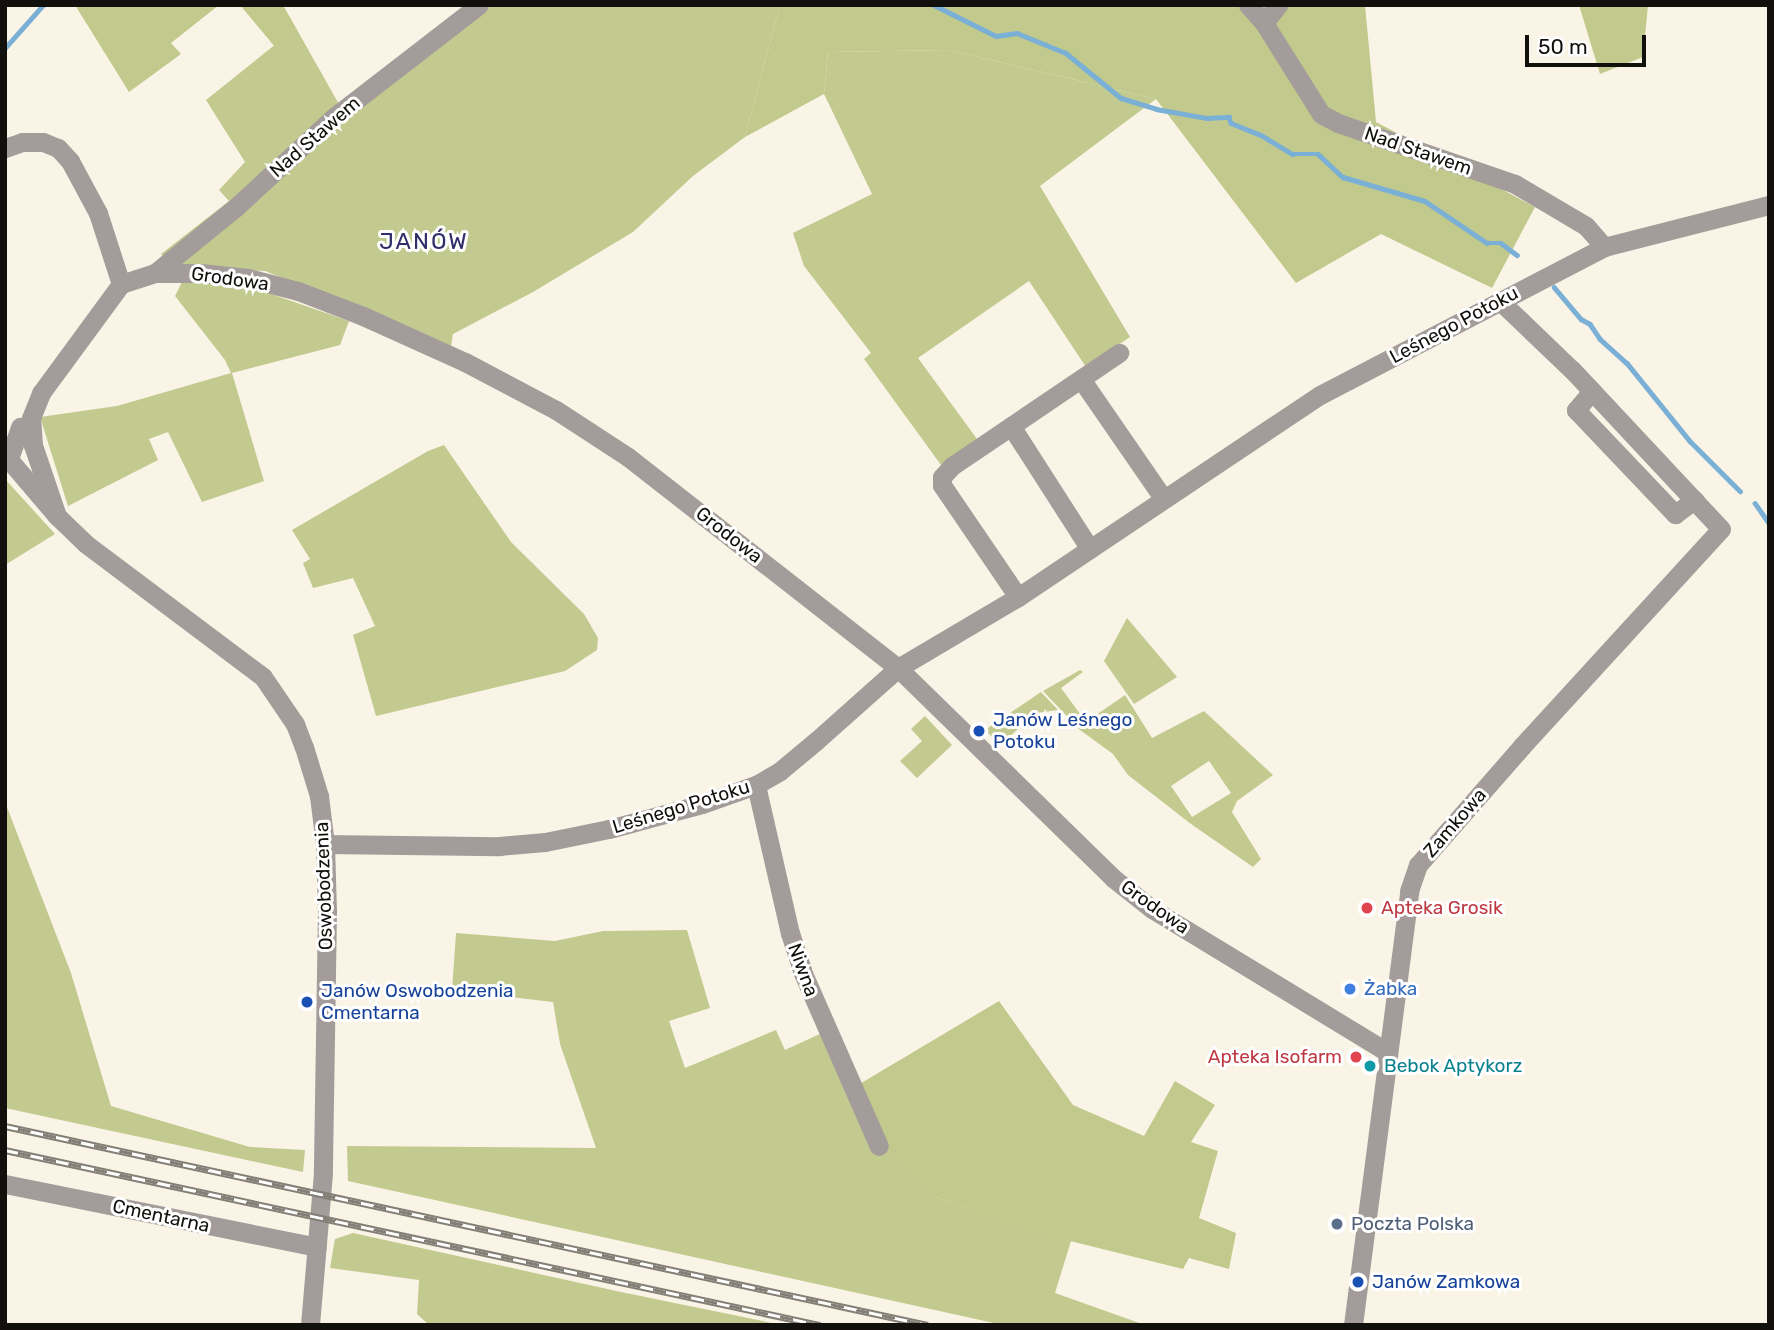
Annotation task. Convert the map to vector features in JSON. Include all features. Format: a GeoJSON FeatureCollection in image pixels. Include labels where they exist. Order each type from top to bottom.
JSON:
{"type":"FeatureCollection","features":[{"type":"Feature","properties":{"kind":"street","name":"Nad Stawem"},"geometry":{"type":"LineString","coordinates":[[155,273],[236,208],[334,117],[479,5]]}},
{"type":"Feature","properties":{"kind":"street","name":"Nad Stawem"},"geometry":{"type":"LineString","coordinates":[[1248,5],[1264,23],[1321,114],[1338,123],[1516,184],[1586,226],[1604,247]]}},
{"type":"Feature","properties":{"kind":"street"},"geometry":{"type":"LineString","coordinates":[[1264,23],[1278,5]]}},
{"type":"Feature","properties":{"kind":"street"},"geometry":{"type":"LineString","coordinates":[[5,148],[22,142],[43,142],[58,148],[70,161],[84,182],[98,213],[121,284],[19,426],[7,457],[13,461],[21,458],[33,445]]}},
{"type":"Feature","properties":{"kind":"street","name":"Leśnego Potoku"},"geometry":{"type":"LineString","coordinates":[[325,844],[499,846],[545,842],[609,829],[702,804],[756,785],[780,771],[898,668],[1018,597],[1320,395],[1604,247],[1769,205]]}},
{"type":"Feature","properties":{"kind":"street","name":"Grodowa"},"geometry":{"type":"LineString","coordinates":[[121,284],[155,273],[201,273],[248,278],[298,290],[466,362],[556,410],[628,457],[898,668],[1122,886],[1152,909],[1387,1052]]}},
{"type":"Feature","properties":{"kind":"street","name":"Zamkowa"},"geometry":{"type":"LineString","coordinates":[[1353,1325],[1409,891],[1419,865],[1522,746],[1721,529],[1592,391],[1500,301]]}},
{"type":"Feature","properties":{"kind":"street"},"geometry":{"type":"LineString","coordinates":[[1018,597],[942,485],[942,477],[952,466],[1119,353]]}},
{"type":"Feature","properties":{"kind":"street"},"geometry":{"type":"LineString","coordinates":[[1082,379],[1163,498]]}},
{"type":"Feature","properties":{"kind":"street"},"geometry":{"type":"LineString","coordinates":[[19,426],[33,445],[57,516]]}},
{"type":"Feature","properties":{"kind":"street"},"geometry":{"type":"LineString","coordinates":[[1011,426],[1090,549]]}},
{"type":"Feature","properties":{"kind":"street","name":"Oswobodzenia"},"geometry":{"type":"LineString","coordinates":[[7,457],[57,516],[125,576],[263,677],[295,724],[304,747],[319,796],[325,844],[326,1059],[323,1173],[310,1325]]}},
{"type":"Feature","properties":{"kind":"street","name":"Niwna"},"geometry":{"type":"LineString","coordinates":[[756,785],[790,933],[802,971],[879,1146]]}},
{"type":"Feature","properties":{"kind":"street","name":"Cmentarna"},"geometry":{"type":"LineString","coordinates":[[5,1184],[317,1247]]}},
{"type":"Feature","properties":{"kind":"green space"},"geometry":{"type":"Polygon","coordinates":[[[75,5],[219,5],[171,43],[181,54],[129,92],[75,5]]]}},
{"type":"Feature","properties":{"kind":"green space"},"geometry":{"type":"Polygon","coordinates":[[[240,5],[283,5],[296,28],[275,47],[240,5]]]}},
{"type":"Feature","properties":{"kind":"green space"},"geometry":{"type":"Polygon","coordinates":[[[466,5],[780,5],[745,137],[693,176],[633,232],[533,292],[453,334],[451,346],[265,271],[171,266],[161,254],[229,201],[219,190],[245,162],[206,100],[296,28],[340,106],[466,5]]]}},
{"type":"Feature","properties":{"kind":"green space"},"geometry":{"type":"Polygon","coordinates":[[[780,5],[1365,5],[1376,122],[1535,207],[1492,288],[1381,234],[1296,283],[1156,99],[949,50],[828,52],[824,94],[745,137],[780,5]]]}},
{"type":"Feature","properties":{"kind":"green space"},"geometry":{"type":"Polygon","coordinates":[[[1579,5],[1648,5],[1643,57],[1600,74],[1579,5]]]}},
{"type":"Feature","properties":{"kind":"green space"},"geometry":{"type":"Polygon","coordinates":[[[949,50],[1156,99],[1040,186],[1130,337],[1086,367],[1029,281],[918,358],[977,439],[941,465],[864,359],[871,353],[804,266],[793,233],[872,194],[824,94],[828,52],[949,50]]]}},
{"type":"Feature","properties":{"kind":"green space"},"geometry":{"type":"Polygon","coordinates":[[[182,282],[248,286],[349,321],[340,345],[232,373],[264,481],[202,502],[168,432],[149,439],[158,460],[68,506],[40,417],[117,406],[231,373],[225,360],[175,296],[182,282]]]}},
{"type":"Feature","properties":{"kind":"green space"},"geometry":{"type":"Polygon","coordinates":[[[444,445],[511,542],[584,614],[598,638],[597,650],[565,671],[376,716],[353,635],[375,626],[353,578],[313,588],[303,563],[310,559],[292,530],[428,451],[444,445]]]}},
{"type":"Feature","properties":{"kind":"green space"},"geometry":{"type":"Polygon","coordinates":[[[5,479],[55,534],[5,565],[5,479]]]}},
{"type":"Feature","properties":{"kind":"green space"},"geometry":{"type":"Polygon","coordinates":[[[1127,618],[1177,677],[1134,704],[1104,661],[1127,618]]]}},
{"type":"Feature","properties":{"kind":"green space"},"geometry":{"type":"Polygon","coordinates":[[[1080,670],[1083,672],[1061,688],[1086,722],[1125,695],[1152,738],[1204,711],[1273,775],[1237,801],[1232,812],[1261,859],[1253,867],[1191,824],[1128,775],[1113,754],[1080,730],[1043,691],[1080,670]],[[1209,761],[1171,786],[1192,817],[1231,793],[1209,761]]]}},
{"type":"Feature","properties":{"kind":"green space"},"geometry":{"type":"Polygon","coordinates":[[[1041,692],[1058,710],[1036,713],[1000,745],[985,730],[1041,692]]]}},
{"type":"Feature","properties":{"kind":"green space"},"geometry":{"type":"Polygon","coordinates":[[[925,716],[952,745],[917,778],[900,761],[922,741],[911,729],[925,716]]]}},
{"type":"Feature","properties":{"kind":"green space"},"geometry":{"type":"Polygon","coordinates":[[[5,802],[71,973],[111,1106],[250,1147],[305,1150],[303,1172],[5,1108],[5,802]]]}},
{"type":"Feature","properties":{"kind":"green space"},"geometry":{"type":"Polygon","coordinates":[[[687,930],[710,1008],[669,1021],[685,1068],[776,1030],[785,1050],[822,1033],[935,1197],[1071,1241],[1055,1293],[1145,1325],[1003,1325],[348,1181],[347,1146],[596,1148],[560,1044],[553,1002],[452,990],[456,933],[555,941],[603,931],[687,930]]]}},
{"type":"Feature","properties":{"kind":"green space"},"geometry":{"type":"Polygon","coordinates":[[[999,1001],[1073,1105],[1144,1136],[1175,1081],[1215,1105],[1191,1142],[1218,1151],[1199,1218],[1236,1233],[1229,1269],[1189,1258],[1183,1269],[1058,1238],[935,1197],[884,1143],[858,1085],[999,1001]]]}},
{"type":"Feature","properties":{"kind":"green space"},"geometry":{"type":"Polygon","coordinates":[[[353,1233],[782,1325],[429,1325],[417,1314],[419,1280],[330,1268],[335,1239],[353,1233]]]}},
{"type":"Feature","properties":{"kind":"waterway"},"geometry":{"type":"LineString","coordinates":[[5,48],[43,5]]}},
{"type":"Feature","properties":{"kind":"waterway"},"geometry":{"type":"LineString","coordinates":[[934,5],[996,36],[1017,33],[1066,53],[1121,98],[1156,109],[1207,118],[1229,117],[1231,123],[1261,135],[1293,154],[1318,154],[1343,177],[1425,201],[1487,243],[1501,243],[1517,255]]}},
{"type":"Feature","properties":{"kind":"waterway"},"geometry":{"type":"LineString","coordinates":[[1554,287],[1581,319],[1590,324],[1600,339],[1627,363],[1690,441],[1740,491]]}},
{"type":"Feature","properties":{"kind":"waterway"},"geometry":{"type":"LineString","coordinates":[[1755,503],[1769,523]]}},
{"type":"Feature","properties":{"kind":"railway"},"geometry":{"type":"LineString","coordinates":[[5,1126],[928,1325]]}},
{"type":"Feature","properties":{"kind":"railway"},"geometry":{"type":"LineString","coordinates":[[5,1150],[820,1325]]}},
{"type":"Feature","properties":{"kind":"place","name":"Janów Leśnego Potoku"},"geometry":{"type":"Point","coordinates":[979,731]}},
{"type":"Feature","properties":{"kind":"place","name":"Apteka Grosik"},"geometry":{"type":"Point","coordinates":[1367,908]}},
{"type":"Feature","properties":{"kind":"place","name":"Żabka"},"geometry":{"type":"Point","coordinates":[1350,989]}},
{"type":"Feature","properties":{"kind":"place","name":"Janów Oswobodzenia Cmentarna"},"geometry":{"type":"Point","coordinates":[307,1002]}},
{"type":"Feature","properties":{"kind":"place","name":"Apteka Isofarm"},"geometry":{"type":"Point","coordinates":[1356,1057]}},
{"type":"Feature","properties":{"kind":"place","name":"Bebok Aptykorz"},"geometry":{"type":"Point","coordinates":[1370,1066]}},
{"type":"Feature","properties":{"kind":"place","name":"Poczta Polska"},"geometry":{"type":"Point","coordinates":[1337,1224]}},
{"type":"Feature","properties":{"kind":"place","name":"Janów Zamkowa"},"geometry":{"type":"Point","coordinates":[1358,1282]}},
{"type":"Feature","properties":{"kind":"district","name":"JANÓW"},"geometry":{"type":"Point","coordinates":[424,241]}}]}
